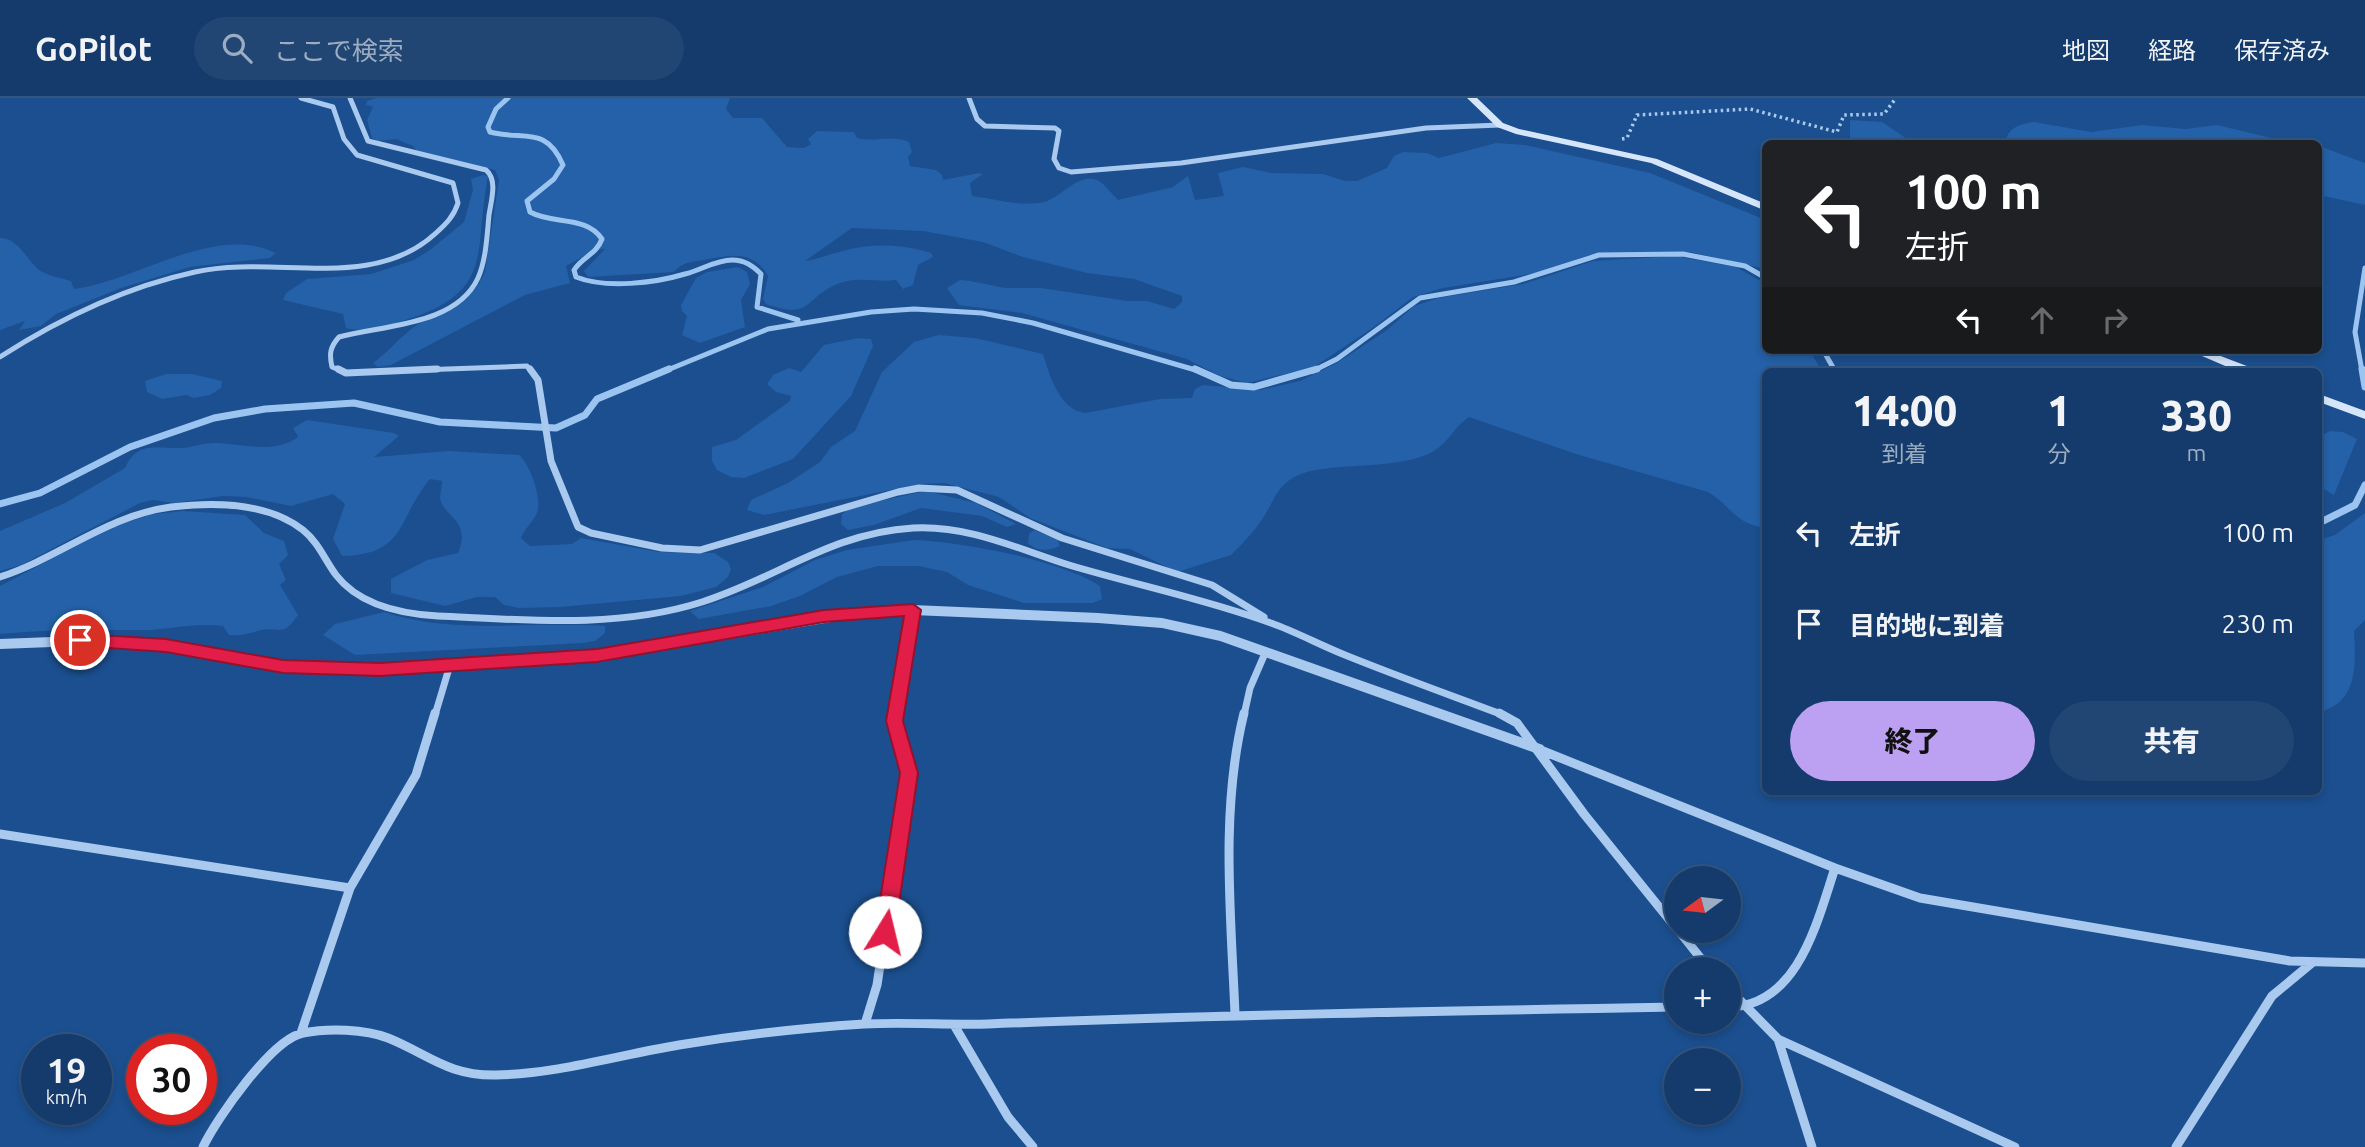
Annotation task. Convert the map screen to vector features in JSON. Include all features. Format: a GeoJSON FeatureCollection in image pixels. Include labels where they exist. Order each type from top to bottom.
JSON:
{"type":"FeatureCollection","features":[{"type":"Feature","properties":{"kind":"main road"},"geometry":{"type":"LineString","coordinates":[[1472,98],[1500,125],[1532,136],[1654,161],[1762,206]]}},
{"type":"Feature","properties":{"kind":"main road"},"geometry":{"type":"LineString","coordinates":[[2204,354],[2240,368]]}},
{"type":"Feature","properties":{"kind":"main road"},"geometry":{"type":"LineString","coordinates":[[2322,399],[2365,415]]}},
{"type":"Feature","properties":{"kind":"street"},"geometry":{"type":"LineString","coordinates":[[0,356],[66,321],[192,272],[255,264],[335,270],[358,267],[408,253],[441,230],[456,209],[459,198],[453,183],[434,173],[360,156],[349,150],[333,107],[301,98]]}},
{"type":"Feature","properties":{"kind":"street"},"geometry":{"type":"LineString","coordinates":[[361,98],[352,99],[364,137],[368,141],[405,153],[485,170],[492,175],[493,181],[477,281],[462,297],[417,319],[339,337],[331,346],[329,355],[332,366],[346,373],[519,364],[527,366],[538,380],[551,461],[578,527],[591,533],[680,551],[700,550],[898,492],[919,488],[957,490],[1062,538],[1125,560],[1212,585],[1276,624],[1323,646],[1504,715],[1517,723],[1584,814],[1664,913]]}},
{"type":"Feature","properties":{"kind":"street"},"geometry":{"type":"LineString","coordinates":[[969,98],[977,119],[985,126],[1055,128],[1059,131],[1056,163],[1063,170],[1077,172],[1181,163],[1426,128],[1500,125]]}},
{"type":"Feature","properties":{"kind":"street"},"geometry":{"type":"LineString","coordinates":[[0,577],[22,570],[131,515],[180,507],[242,507],[267,513],[301,528],[321,550],[347,588],[373,601],[404,611],[440,616],[614,618],[669,612],[707,601],[752,584],[836,543],[892,530],[934,527],[974,533],[1035,555],[1204,601],[1276,624]]}},
{"type":"Feature","properties":{"kind":"street"},"geometry":{"type":"LineString","coordinates":[[866,1024],[877,985],[909,773],[894,721],[913,610]]}},
{"type":"Feature","properties":{"kind":"street"},"geometry":{"type":"LineString","coordinates":[[0,644],[57,640],[117,641],[166,645],[283,667],[329,670],[450,666],[597,656],[824,616],[913,610],[1162,623],[1221,636],[1266,651],[1538,749],[1835,868],[1920,898],[2162,937],[2290,961],[2365,963]]}},
{"type":"Feature","properties":{"kind":"street"},"geometry":{"type":"LineString","coordinates":[[1236,1014],[1231,834],[1240,729],[1253,675],[1266,651]]}},
{"type":"Feature","properties":{"kind":"street"},"geometry":{"type":"LineString","coordinates":[[301,1033],[350,888],[400,807],[416,775],[450,666]]}},
{"type":"Feature","properties":{"kind":"street"},"geometry":{"type":"LineString","coordinates":[[0,834],[350,888]]}},
{"type":"Feature","properties":{"kind":"street"},"geometry":{"type":"LineString","coordinates":[[1741,1006],[1772,997],[1796,965],[1835,868]]}},
{"type":"Feature","properties":{"kind":"street"},"geometry":{"type":"LineString","coordinates":[[1688,943],[1700,957]]}},
{"type":"Feature","properties":{"kind":"street"},"geometry":{"type":"LineString","coordinates":[[2176,1147],[2272,996],[2313,962]]}},
{"type":"Feature","properties":{"kind":"street"},"geometry":{"type":"LineString","coordinates":[[1741,1000],[1778,1039],[2015,1147]]}},
{"type":"Feature","properties":{"kind":"street"},"geometry":{"type":"LineString","coordinates":[[203,1147],[211,1130],[246,1084],[281,1045],[301,1033],[363,1032],[387,1038],[447,1069],[495,1075],[571,1065],[683,1044],[866,1024],[954,1025],[1236,1014],[1664,1007]]}},
{"type":"Feature","properties":{"kind":"street"},"geometry":{"type":"LineString","coordinates":[[954,1025],[1008,1117],[1033,1147]]}},
{"type":"Feature","properties":{"kind":"street"},"geometry":{"type":"LineString","coordinates":[[1778,1039],[1812,1147]]}},
{"type":"Feature","properties":{"kind":"path"},"geometry":{"type":"LineString","coordinates":[[1621,139],[1627,138],[1637,116],[1642,113],[1676,116],[1749,109],[1777,114],[1837,132],[1844,115],[1884,114],[1896,98]]}},
{"type":"Feature","properties":{"kind":"shaded area"},"geometry":{"type":"Polygon","coordinates":[[[377,98],[730,98],[726,109],[733,118],[762,118],[787,147],[804,148],[811,144],[808,139],[817,131],[854,132],[857,138],[864,139],[903,140],[909,142],[912,152],[908,157],[910,166],[936,170],[943,180],[983,174],[970,183],[972,196],[1026,204],[1044,202],[1088,179],[1095,179],[1103,184],[1118,200],[1173,187],[1188,176],[1195,200],[1224,196],[1218,173],[1243,167],[1271,173],[1323,174],[1345,181],[1357,181],[1387,168],[1394,156],[1403,152],[1427,153],[1439,158],[1496,143],[1525,145],[1650,173],[1762,218],[1762,268],[1690,252],[1589,255],[1537,273],[1443,288],[1413,297],[1314,367],[1247,383],[1220,376],[1187,359],[1022,313],[959,305],[947,288],[960,280],[971,281],[1005,288],[1041,288],[1128,301],[1147,301],[1174,309],[1182,302],[1182,296],[1134,279],[1087,273],[1023,257],[983,242],[923,231],[852,228],[805,261],[854,248],[876,246],[909,248],[931,253],[933,257],[918,265],[913,285],[903,289],[896,280],[847,281],[828,288],[808,305],[793,310],[766,304],[763,299],[768,276],[762,267],[748,258],[731,256],[691,262],[680,266],[674,272],[588,277],[584,271],[605,249],[595,250],[566,266],[570,283],[525,295],[391,365],[378,367],[373,363],[409,331],[464,299],[479,283],[485,272],[499,180],[495,170],[417,151],[413,146],[396,139],[378,141],[372,138],[367,120],[373,107],[366,105],[367,101],[377,98]]]}},
{"type":"Feature","properties":{"kind":"shaded area"},"geometry":{"type":"Polygon","coordinates":[[[1850,120],[1882,122],[1909,140],[1850,140],[1850,120]]]}},
{"type":"Feature","properties":{"kind":"shaded area"},"geometry":{"type":"Polygon","coordinates":[[[2034,122],[2091,132],[2142,125],[2185,129],[2217,125],[2280,140],[2007,140],[2011,130],[2034,122]]]}},
{"type":"Feature","properties":{"kind":"shaded area"},"geometry":{"type":"Polygon","coordinates":[[[2322,147],[2365,163],[2365,205],[2322,196],[2322,147]]]}},
{"type":"Feature","properties":{"kind":"shaded area"},"geometry":{"type":"Polygon","coordinates":[[[488,176],[475,266],[467,282],[454,297],[434,309],[405,320],[361,330],[346,328],[343,314],[283,300],[286,293],[307,279],[371,274],[414,260],[430,250],[464,222],[473,190],[471,179],[488,176]]]}},
{"type":"Feature","properties":{"kind":"shaded area"},"geometry":{"type":"Polygon","coordinates":[[[0,238],[17,245],[42,272],[71,281],[74,289],[97,284],[201,249],[227,245],[252,246],[276,253],[270,258],[190,267],[121,288],[56,314],[41,326],[19,330],[25,321],[0,330],[0,238]]]}},
{"type":"Feature","properties":{"kind":"shaded area"},"geometry":{"type":"Polygon","coordinates":[[[1675,256],[1736,267],[1762,282],[1762,354],[1811,354],[1820,368],[1762,368],[1762,527],[1740,519],[1708,492],[1576,454],[1469,417],[1439,448],[1418,458],[1321,469],[1291,479],[1278,492],[1256,528],[1231,555],[1177,572],[1130,549],[1107,548],[1030,518],[999,497],[944,483],[921,484],[764,515],[747,510],[751,500],[788,483],[820,462],[831,447],[855,431],[882,372],[914,342],[939,335],[975,338],[1043,354],[1062,398],[1068,405],[1085,413],[1160,399],[1192,398],[1195,389],[1203,385],[1260,390],[1300,381],[1337,363],[1387,330],[1414,306],[1438,298],[1523,284],[1593,261],[1675,256]]]}},
{"type":"Feature","properties":{"kind":"shaded area"},"geometry":{"type":"Polygon","coordinates":[[[738,267],[747,272],[750,284],[741,300],[745,327],[700,343],[682,335],[687,316],[681,305],[696,278],[707,272],[738,267]]]}},
{"type":"Feature","properties":{"kind":"shaded area"},"geometry":{"type":"Polygon","coordinates":[[[858,338],[871,339],[873,346],[851,396],[793,459],[744,478],[731,477],[717,470],[712,461],[712,447],[736,440],[790,401],[791,396],[776,392],[767,384],[773,375],[789,368],[801,372],[824,345],[858,338]]]}},
{"type":"Feature","properties":{"kind":"shaded area"},"geometry":{"type":"Polygon","coordinates":[[[166,374],[192,374],[222,381],[221,388],[210,395],[194,398],[186,395],[162,399],[147,392],[145,381],[166,374]]]}},
{"type":"Feature","properties":{"kind":"shaded area"},"geometry":{"type":"Polygon","coordinates":[[[307,420],[399,436],[374,457],[449,451],[519,455],[531,475],[538,501],[536,515],[521,538],[530,546],[572,544],[581,538],[659,552],[714,553],[728,562],[731,569],[728,577],[716,587],[681,596],[560,607],[518,608],[504,605],[495,597],[477,597],[445,606],[391,593],[391,579],[427,560],[458,553],[462,533],[442,504],[442,481],[430,479],[390,541],[379,549],[363,554],[342,556],[333,539],[345,504],[333,494],[291,506],[246,497],[223,496],[174,503],[153,500],[140,503],[21,565],[0,571],[0,531],[65,503],[125,468],[135,453],[141,450],[155,447],[184,448],[213,443],[279,446],[298,437],[293,428],[307,420]]]}},
{"type":"Feature","properties":{"kind":"shaded area"},"geometry":{"type":"Polygon","coordinates":[[[2330,431],[2343,432],[2357,439],[2334,495],[2322,488],[2322,435],[2330,431]]]}},
{"type":"Feature","properties":{"kind":"shaded area"},"geometry":{"type":"Polygon","coordinates":[[[926,491],[976,503],[1016,524],[1007,527],[982,516],[921,508],[874,525],[848,530],[841,524],[842,514],[851,507],[926,491]]]}},
{"type":"Feature","properties":{"kind":"shaded area"},"geometry":{"type":"Polygon","coordinates":[[[183,511],[245,515],[264,533],[284,541],[288,555],[279,564],[286,580],[280,585],[298,615],[288,627],[237,635],[229,635],[223,626],[202,625],[152,630],[0,634],[0,586],[114,526],[153,514],[183,511]]]}},
{"type":"Feature","properties":{"kind":"shaded area"},"geometry":{"type":"Polygon","coordinates":[[[2365,513],[2365,620],[2354,631],[2352,681],[2341,700],[2322,711],[2322,539],[2335,535],[2365,513]]]}},
{"type":"Feature","properties":{"kind":"shaded area"},"geometry":{"type":"Polygon","coordinates":[[[1034,530],[1057,539],[1060,546],[1043,550],[1031,546],[1028,543],[1029,534],[1034,530]]]}},
{"type":"Feature","properties":{"kind":"shaded area"},"geometry":{"type":"Polygon","coordinates":[[[914,540],[958,544],[1061,568],[1100,586],[1102,599],[1093,603],[1024,603],[968,585],[947,572],[918,566],[878,566],[837,577],[800,596],[771,606],[699,619],[690,611],[763,587],[815,560],[847,550],[914,540]]]}},
{"type":"Feature","properties":{"kind":"shaded area"},"geometry":{"type":"Polygon","coordinates":[[[384,612],[410,619],[465,625],[605,626],[605,633],[595,641],[583,643],[355,655],[323,635],[335,624],[384,612]]]}},
{"type":"Feature","properties":{"kind":"waterway"},"geometry":{"type":"LineString","coordinates":[[508,98],[496,109],[488,127],[490,132],[541,139],[556,152],[563,165],[554,179],[527,201],[530,212],[587,226],[602,239],[596,249],[574,270],[576,277],[601,283],[645,282],[685,274],[720,262],[741,261],[761,274],[757,307],[798,320]]}},
{"type":"Feature","properties":{"kind":"waterway"},"geometry":{"type":"LineString","coordinates":[[1317,369],[1337,359],[1420,298],[1514,282],[1599,255],[1683,254],[1745,266],[1762,276]]}},
{"type":"Feature","properties":{"kind":"waterway"},"geometry":{"type":"LineString","coordinates":[[2362,371],[2355,332],[2365,268]]}},
{"type":"Feature","properties":{"kind":"waterway"},"geometry":{"type":"LineString","coordinates":[[665,371],[768,329],[871,312],[914,309],[982,313],[1033,323],[1199,371]]}},
{"type":"Feature","properties":{"kind":"waterway"},"geometry":{"type":"LineString","coordinates":[[1825,354],[1833,368]]}},
{"type":"Feature","properties":{"kind":"waterway"},"geometry":{"type":"LineString","coordinates":[[0,504],[40,493],[130,447],[214,418],[265,409],[354,403],[440,422],[556,428],[585,415],[597,399],[669,369]]}},
{"type":"Feature","properties":{"kind":"waterway"},"geometry":{"type":"LineString","coordinates":[[1195,369],[1231,385],[1254,387],[1317,369]]}},
{"type":"Feature","properties":{"kind":"waterway"},"geometry":{"type":"LineString","coordinates":[[1313,371],[1317,369]]}},
{"type":"Feature","properties":{"kind":"waterway"},"geometry":{"type":"LineString","coordinates":[[2362,369],[2365,387]]}},
{"type":"Feature","properties":{"kind":"waterway"},"geometry":{"type":"LineString","coordinates":[[2322,522],[2355,505],[2365,485]]}},
{"type":"Feature","properties":{"kind":"route"},"geometry":{"type":"LineString","coordinates":[[80,640],[166,645],[283,667],[380,670],[597,656],[824,616],[913,610],[894,721],[906,754],[909,773],[885,932]]}}]}
